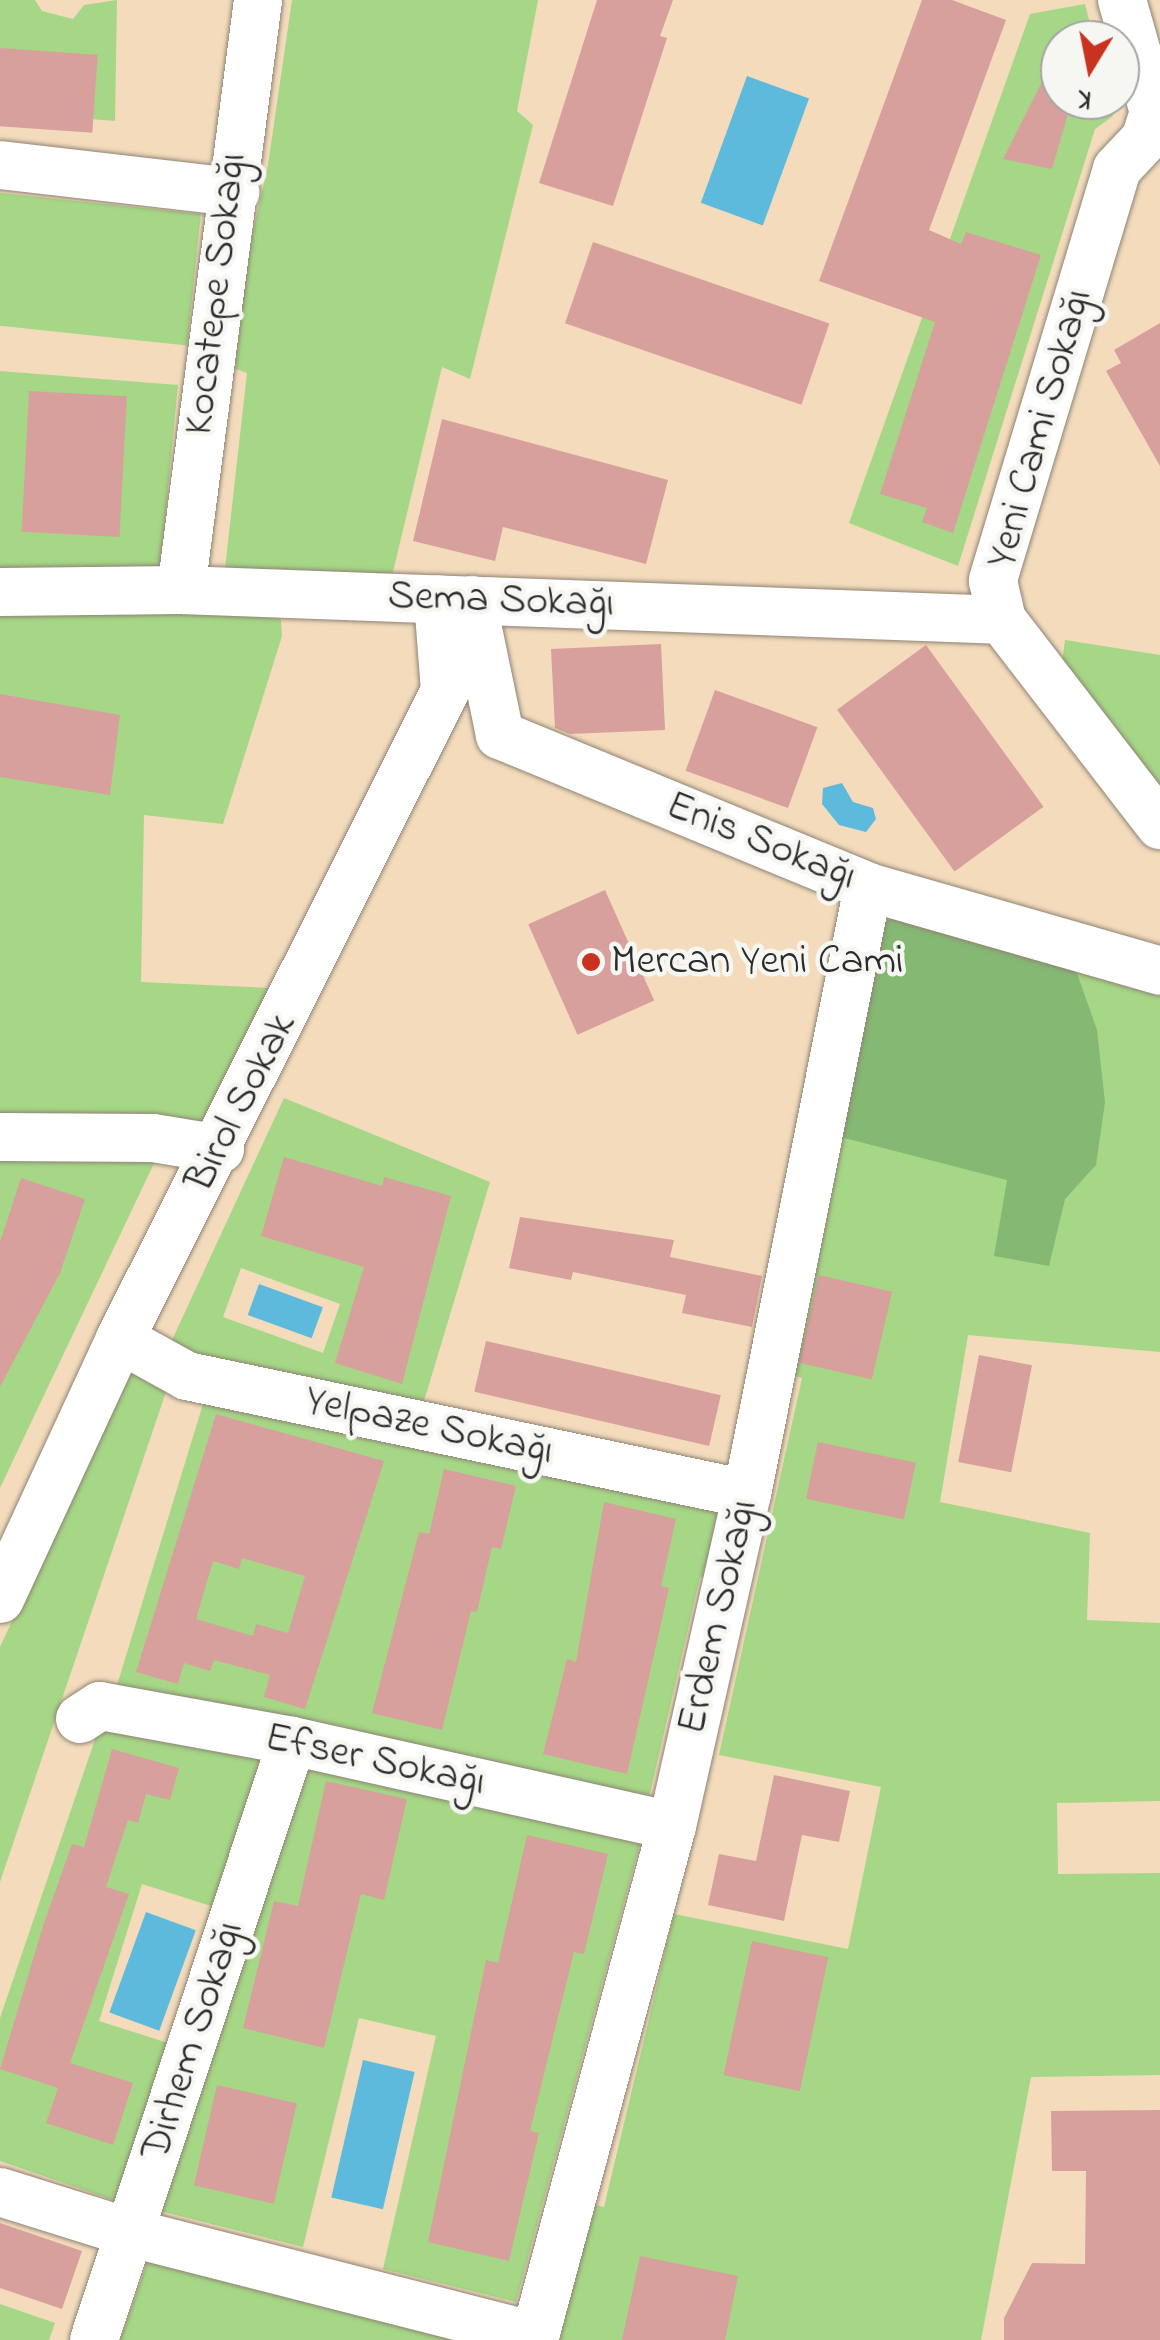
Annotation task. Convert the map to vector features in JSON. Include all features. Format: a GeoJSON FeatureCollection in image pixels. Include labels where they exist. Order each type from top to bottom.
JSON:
{"type":"FeatureCollection","features":[{"type":"Feature","properties":{"kind":"street","name":"Kocatepe Sokağı"},"geometry":{"type":"LineString","coordinates":[[181,590],[206,365],[235,192],[232,165],[258,0]]}},
{"type":"Feature","properties":{"kind":"street","name":"Yeni Cami Sokağı"},"geometry":{"type":"LineString","coordinates":[[1122,0],[1154,112],[1145,138],[1116,169],[994,581],[1002,620],[1160,825]]}},
{"type":"Feature","properties":{"kind":"street"},"geometry":{"type":"LineString","coordinates":[[0,166],[235,192]]}},
{"type":"Feature","properties":{"kind":"street","name":"Sema Sokağı"},"geometry":{"type":"LineString","coordinates":[[0,592],[181,590],[1002,620]]}},
{"type":"Feature","properties":{"kind":"street","name":"Enis Sokağı"},"geometry":{"type":"LineString","coordinates":[[455,600],[500,736],[868,886],[1160,970]]}},
{"type":"Feature","properties":{"kind":"street","name":"Birol Sokak"},"geometry":{"type":"LineString","coordinates":[[0,1599],[120,1339],[220,1148],[445,691],[455,600]]}},
{"type":"Feature","properties":{"kind":"street","name":"Erdem Sokağı"},"geometry":{"type":"LineString","coordinates":[[535,2338],[672,1826],[747,1494],[868,886]]}},
{"type":"Feature","properties":{"kind":"street"},"geometry":{"type":"LineString","coordinates":[[0,1138],[153,1138],[220,1148]]}},
{"type":"Feature","properties":{"kind":"street","name":"Yelpaze Sokağı"},"geometry":{"type":"LineString","coordinates":[[120,1339],[188,1376],[747,1494]]}},
{"type":"Feature","properties":{"kind":"street","name":"Efser Sokağı"},"geometry":{"type":"LineString","coordinates":[[80,1719],[100,1706],[292,1742],[672,1826]]}},
{"type":"Feature","properties":{"kind":"street","name":"Dirhem Sokağı"},"geometry":{"type":"LineString","coordinates":[[94,2340],[292,1742]]}},
{"type":"Feature","properties":{"kind":"street"},"geometry":{"type":"LineString","coordinates":[[0,2192],[131,2232],[535,2338]]}},
{"type":"Feature","properties":{"kind":"green space"},"geometry":{"type":"Polygon","coordinates":[[[0,0],[35,0],[42,11],[73,19],[84,5],[117,0],[115,121],[0,112],[0,0]]]}},
{"type":"Feature","properties":{"kind":"green space"},"geometry":{"type":"Polygon","coordinates":[[[292,0],[538,0],[517,111],[533,125],[470,379],[442,367],[392,576],[225,569],[247,373],[223,364],[268,165],[292,0]]]}},
{"type":"Feature","properties":{"kind":"green space"},"geometry":{"type":"Polygon","coordinates":[[[1085,4],[1089,20],[1040,20],[1040,120],[1107,120],[1095,129],[958,566],[849,523],[1030,14],[1085,4]]]}},
{"type":"Feature","properties":{"kind":"green space"},"geometry":{"type":"Polygon","coordinates":[[[0,193],[201,214],[187,345],[0,326],[0,193]]]}},
{"type":"Feature","properties":{"kind":"green space"},"geometry":{"type":"Polygon","coordinates":[[[0,371],[178,385],[160,570],[0,571],[0,371]]]}},
{"type":"Feature","properties":{"kind":"green space"},"geometry":{"type":"Polygon","coordinates":[[[280,610],[282,636],[223,824],[144,815],[141,982],[271,988],[207,1126],[0,1124],[0,611],[280,610]]]}},
{"type":"Feature","properties":{"kind":"green space"},"geometry":{"type":"Polygon","coordinates":[[[1065,640],[1160,655],[1160,790],[1062,664],[1065,640]]]}},
{"type":"Feature","properties":{"kind":"green space"},"geometry":{"type":"Polygon","coordinates":[[[908,911],[1072,959],[1097,1030],[1105,1102],[1096,1165],[1065,1199],[1049,1266],[994,1256],[1007,1180],[833,1135],[876,926],[908,911]]]}},
{"type":"Feature","properties":{"kind":"green space"},"geometry":{"type":"Polygon","coordinates":[[[876,926],[1160,985],[1160,1352],[968,1335],[940,1502],[1090,1533],[1087,1620],[1160,1623],[1160,1801],[1057,1803],[1058,1874],[1160,1873],[1160,2075],[1031,2077],[981,2340],[560,2340],[591,2204],[604,2207],[674,1914],[848,1949],[881,1787],[719,1755],[802,1378],[780,1373],[876,926]]]}},
{"type":"Feature","properties":{"kind":"green space"},"geometry":{"type":"Polygon","coordinates":[[[284,1098],[490,1182],[421,1411],[181,1355],[172,1340],[284,1098]],[[241,1268],[223,1317],[323,1353],[340,1304],[241,1268]]]}},
{"type":"Feature","properties":{"kind":"green space"},"geometry":{"type":"Polygon","coordinates":[[[0,1156],[157,1157],[0,1488],[0,1156]]]}},
{"type":"Feature","properties":{"kind":"green space"},"geometry":{"type":"Polygon","coordinates":[[[130,1367],[168,1386],[0,1882],[0,1647],[130,1367]]]}},
{"type":"Feature","properties":{"kind":"green space"},"geometry":{"type":"Polygon","coordinates":[[[207,1391],[717,1500],[729,1516],[716,1580],[700,1577],[648,1802],[114,1695],[207,1391]]]}},
{"type":"Feature","properties":{"kind":"green space"},"geometry":{"type":"Polygon","coordinates":[[[103,1716],[262,1754],[265,1774],[122,2203],[0,2161],[0,2018],[103,1716]],[[142,1884],[99,2021],[168,2043],[211,1906],[142,1884]]]}},
{"type":"Feature","properties":{"kind":"green space"},"geometry":{"type":"Polygon","coordinates":[[[300,1760],[642,1836],[516,2302],[383,2269],[436,2036],[359,2018],[303,2247],[156,2210],[300,1760]]]}},
{"type":"Feature","properties":{"kind":"green space"},"geometry":{"type":"Polygon","coordinates":[[[149,2258],[456,2340],[120,2340],[149,2258]]]}},
{"type":"Feature","properties":{"kind":"green space"},"geometry":{"type":"Polygon","coordinates":[[[0,2304],[55,2323],[49,2340],[0,2340],[0,2304]]]}},
{"type":"Feature","properties":{"kind":"water"},"geometry":{"type":"Polygon","coordinates":[[[747,76],[809,99],[763,225],[701,203],[747,76]]]}},
{"type":"Feature","properties":{"kind":"water"},"geometry":{"type":"Polygon","coordinates":[[[842,783],[853,802],[873,808],[876,819],[866,832],[839,825],[822,804],[823,788],[842,783]]]}},
{"type":"Feature","properties":{"kind":"water"},"geometry":{"type":"Polygon","coordinates":[[[259,1284],[323,1307],[312,1338],[248,1315],[259,1284]]]}},
{"type":"Feature","properties":{"kind":"water"},"geometry":{"type":"Polygon","coordinates":[[[146,1912],[196,1930],[159,2031],[109,2013],[146,1912]]]}},
{"type":"Feature","properties":{"kind":"water"},"geometry":{"type":"Polygon","coordinates":[[[363,2060],[415,2072],[383,2209],[331,2197],[363,2060]]]}},
{"type":"Feature","properties":{"kind":"building"},"geometry":{"type":"Polygon","coordinates":[[[597,0],[673,0],[660,36],[667,38],[613,206],[539,183],[597,0]]]}},
{"type":"Feature","properties":{"kind":"building"},"geometry":{"type":"Polygon","coordinates":[[[922,0],[952,0],[1006,20],[929,230],[961,244],[966,232],[1041,255],[953,533],[922,522],[927,508],[880,494],[935,322],[819,281],[922,0]]]}},
{"type":"Feature","properties":{"kind":"building"},"geometry":{"type":"Polygon","coordinates":[[[0,48],[98,55],[92,133],[0,126],[0,48]]]}},
{"type":"Feature","properties":{"kind":"building"},"geometry":{"type":"Polygon","coordinates":[[[1040,86],[1040,120],[1066,120],[1052,169],[1003,159],[1040,86]]]}},
{"type":"Feature","properties":{"kind":"building"},"geometry":{"type":"Polygon","coordinates":[[[593,242],[829,323],[801,405],[565,323],[593,242]]]}},
{"type":"Feature","properties":{"kind":"building"},"geometry":{"type":"Polygon","coordinates":[[[1160,323],[1160,466],[1106,371],[1121,363],[1114,350],[1160,323]]]}},
{"type":"Feature","properties":{"kind":"building"},"geometry":{"type":"Polygon","coordinates":[[[29,391],[127,396],[119,537],[22,532],[29,391]]]}},
{"type":"Feature","properties":{"kind":"building"},"geometry":{"type":"Polygon","coordinates":[[[442,419],[668,480],[646,564],[503,527],[495,561],[413,541],[442,419]]]}},
{"type":"Feature","properties":{"kind":"building"},"geometry":{"type":"Polygon","coordinates":[[[661,644],[665,730],[570,734],[555,728],[551,649],[661,644]]]}},
{"type":"Feature","properties":{"kind":"building"},"geometry":{"type":"Polygon","coordinates":[[[926,645],[1044,807],[955,871],[837,710],[926,645]]]}},
{"type":"Feature","properties":{"kind":"building"},"geometry":{"type":"Polygon","coordinates":[[[715,690],[817,727],[788,808],[686,771],[715,690]]]}},
{"type":"Feature","properties":{"kind":"building"},"geometry":{"type":"Polygon","coordinates":[[[0,694],[120,715],[110,795],[0,777],[0,694]]]}},
{"type":"Feature","properties":{"kind":"building","name":"Mercan Yeni Cami"},"geometry":{"type":"Polygon","coordinates":[[[605,890],[654,1001],[577,1035],[528,924],[605,890]]]}},
{"type":"Feature","properties":{"kind":"building"},"geometry":{"type":"Polygon","coordinates":[[[284,1157],[382,1186],[384,1177],[451,1196],[402,1384],[335,1363],[364,1267],[261,1236],[284,1157]]]}},
{"type":"Feature","properties":{"kind":"building"},"geometry":{"type":"Polygon","coordinates":[[[21,1178],[85,1199],[60,1273],[0,1387],[0,1242],[21,1178]]]}},
{"type":"Feature","properties":{"kind":"building"},"geometry":{"type":"Polygon","coordinates":[[[520,1217],[674,1240],[670,1257],[762,1276],[752,1327],[682,1313],[686,1295],[573,1272],[571,1280],[509,1268],[520,1217]]]}},
{"type":"Feature","properties":{"kind":"building"},"geometry":{"type":"Polygon","coordinates":[[[819,1275],[892,1292],[872,1380],[799,1363],[819,1275]]]}},
{"type":"Feature","properties":{"kind":"building"},"geometry":{"type":"Polygon","coordinates":[[[486,1341],[721,1395],[709,1446],[474,1392],[486,1341]]]}},
{"type":"Feature","properties":{"kind":"building"},"geometry":{"type":"Polygon","coordinates":[[[979,1355],[1032,1365],[1011,1472],[958,1462],[979,1355]]]}},
{"type":"Feature","properties":{"kind":"building"},"geometry":{"type":"Polygon","coordinates":[[[216,1414],[384,1461],[305,1709],[264,1697],[270,1675],[214,1660],[210,1671],[184,1663],[178,1684],[136,1672],[216,1414]],[[242,1558],[239,1569],[213,1561],[196,1619],[253,1636],[256,1624],[288,1633],[305,1576],[242,1558]]]}},
{"type":"Feature","properties":{"kind":"building"},"geometry":{"type":"Polygon","coordinates":[[[818,1442],[916,1463],[904,1520],[806,1499],[818,1442]]]}},
{"type":"Feature","properties":{"kind":"building"},"geometry":{"type":"Polygon","coordinates":[[[444,1469],[516,1486],[501,1549],[492,1547],[477,1612],[471,1611],[442,1730],[372,1713],[419,1532],[429,1534],[444,1469]]]}},
{"type":"Feature","properties":{"kind":"building"},"geometry":{"type":"Polygon","coordinates":[[[604,1502],[676,1519],[661,1586],[669,1588],[627,1774],[543,1754],[567,1659],[576,1662],[604,1502]]]}},
{"type":"Feature","properties":{"kind":"building"},"geometry":{"type":"Polygon","coordinates":[[[112,1749],[179,1768],[170,1800],[146,1794],[138,1823],[128,1820],[106,1887],[129,1894],[70,2063],[133,2083],[113,2145],[46,2123],[58,2088],[0,2069],[43,1926],[72,1844],[84,1847],[112,1749]]]}},
{"type":"Feature","properties":{"kind":"building"},"geometry":{"type":"Polygon","coordinates":[[[774,1775],[850,1791],[839,1842],[802,1835],[784,1921],[708,1905],[719,1854],[756,1861],[774,1775]]]}},
{"type":"Feature","properties":{"kind":"building"},"geometry":{"type":"Polygon","coordinates":[[[326,1781],[407,1799],[384,1900],[361,1894],[324,2048],[243,2028],[274,1901],[298,1906],[326,1781]]]}},
{"type":"Feature","properties":{"kind":"building"},"geometry":{"type":"Polygon","coordinates":[[[527,1835],[608,1854],[584,1954],[574,1952],[530,2131],[539,2133],[509,2261],[428,2242],[486,1960],[498,1963],[527,1835]]]}},
{"type":"Feature","properties":{"kind":"building"},"geometry":{"type":"Polygon","coordinates":[[[752,1941],[828,1957],[800,2091],[724,2075],[752,1941]]]}},
{"type":"Feature","properties":{"kind":"building"},"geometry":{"type":"Polygon","coordinates":[[[217,2085],[297,2103],[274,2204],[194,2185],[217,2085]]]}},
{"type":"Feature","properties":{"kind":"building"},"geometry":{"type":"Polygon","coordinates":[[[1160,2110],[1160,2340],[1004,2340],[1004,2318],[1032,2263],[1085,2264],[1086,2171],[1052,2171],[1051,2111],[1160,2110]]]}},
{"type":"Feature","properties":{"kind":"building"},"geometry":{"type":"Polygon","coordinates":[[[0,2223],[82,2251],[62,2309],[0,2288],[0,2223]]]}},
{"type":"Feature","properties":{"kind":"building"},"geometry":{"type":"Polygon","coordinates":[[[640,2256],[738,2276],[725,2340],[622,2340],[640,2256]]]}},
{"type":"Feature","properties":{"kind":"place","name":"Mercan Yeni Cami"},"geometry":{"type":"Point","coordinates":[591,962]}}]}
